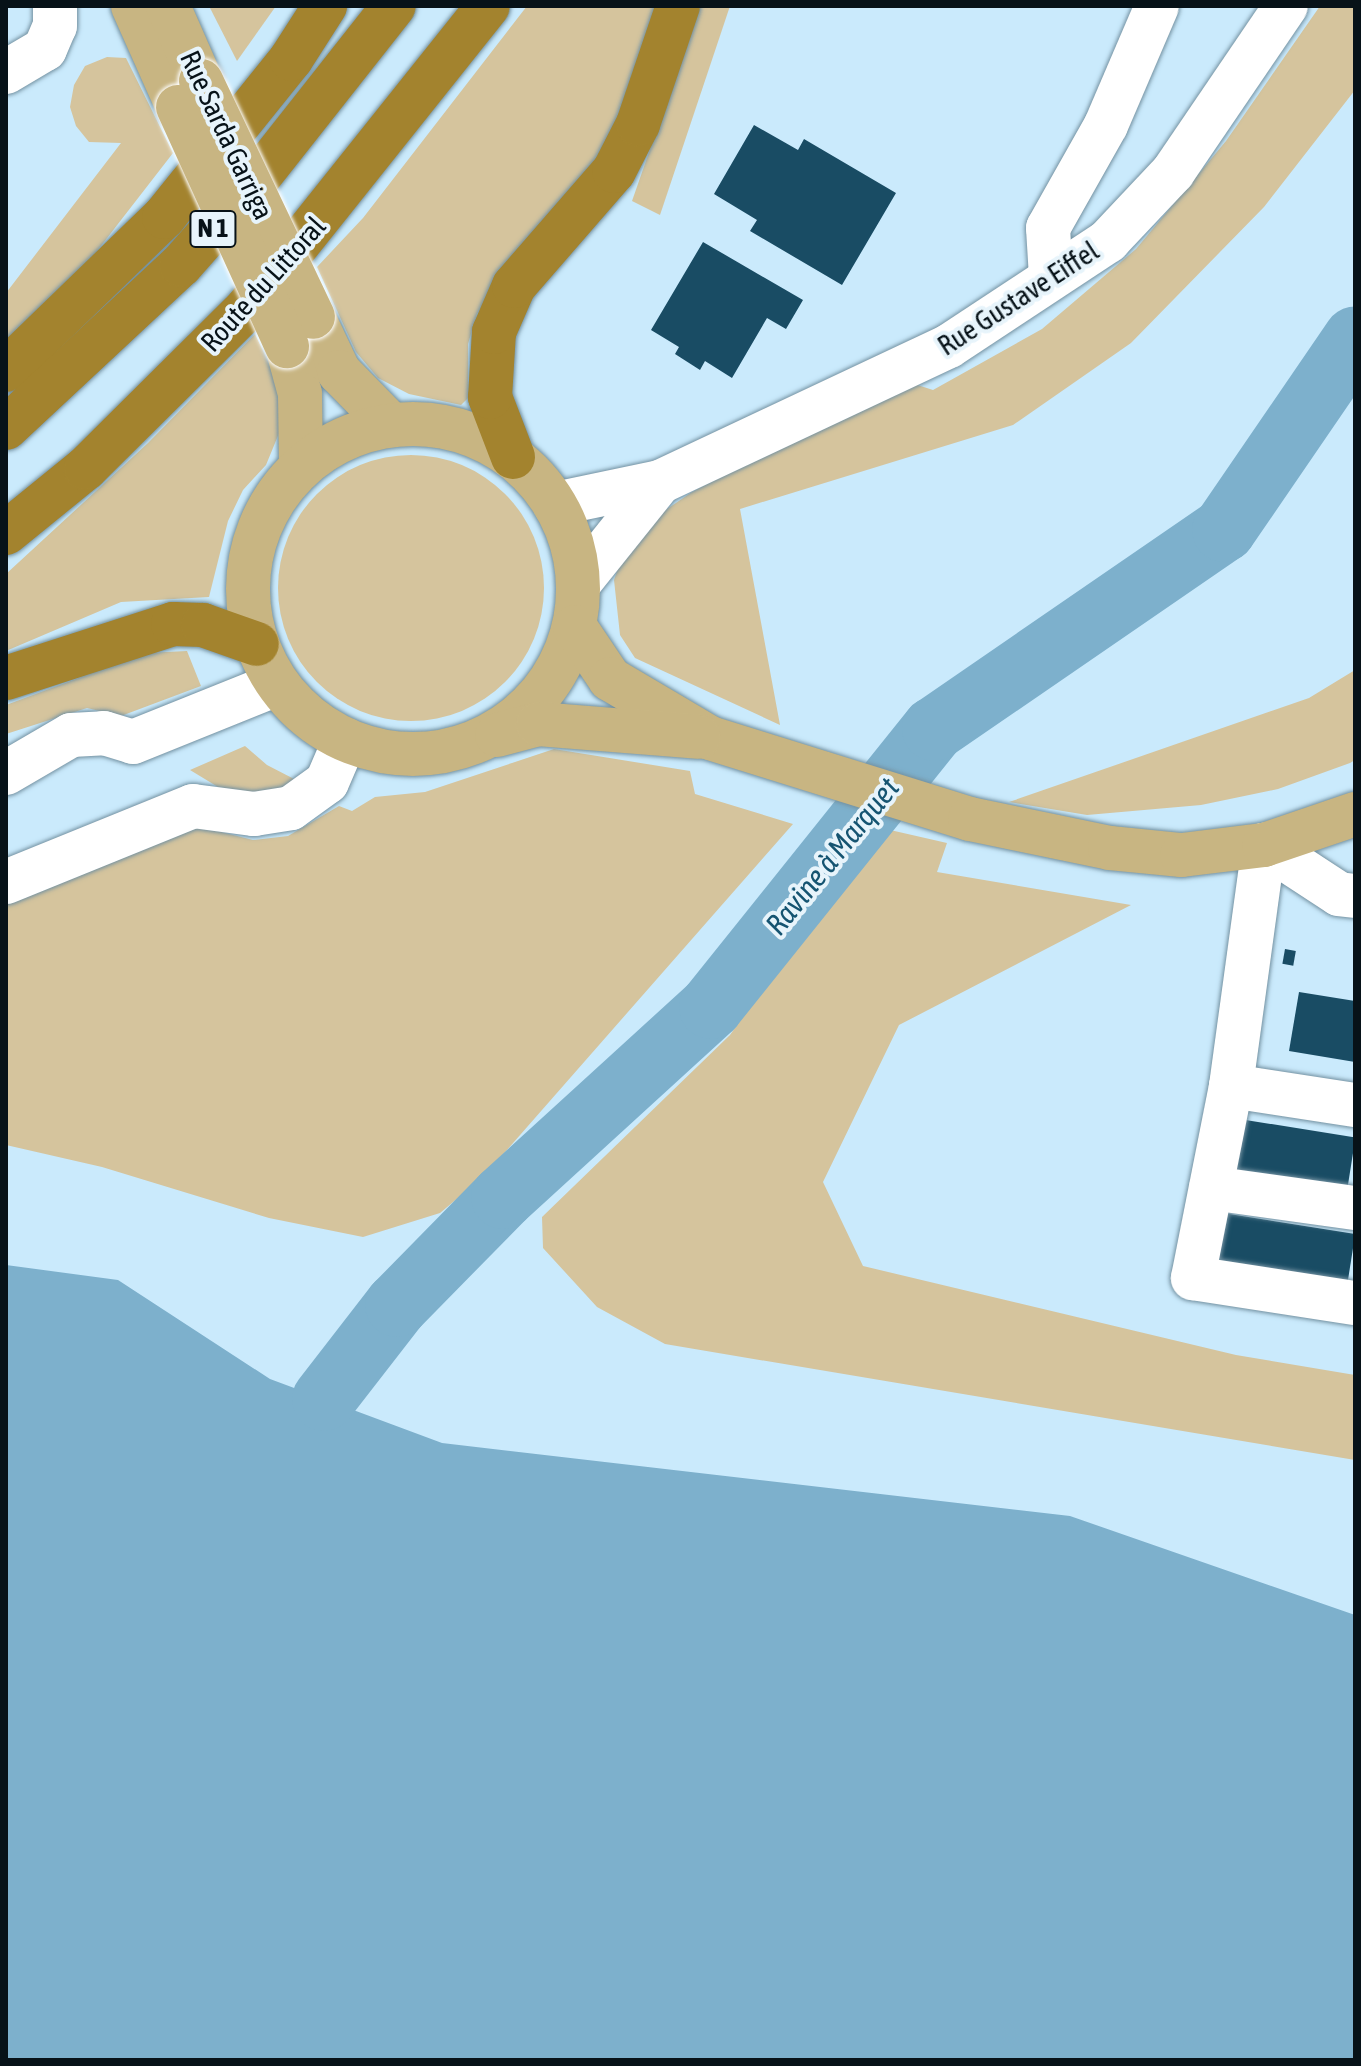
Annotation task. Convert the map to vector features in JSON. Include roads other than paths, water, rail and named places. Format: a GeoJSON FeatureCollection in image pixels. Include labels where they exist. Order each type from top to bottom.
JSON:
{"type":"FeatureCollection","features":[{"type":"Feature","properties":{"kind":"highway"},"geometry":{"type":"LineString","coordinates":[[6,370],[164,217],[291,59],[325,6]]}},
{"type":"Feature","properties":{"kind":"highway","name":"N 1"},"geometry":{"type":"LineString","coordinates":[[6,428],[181,265],[258,178],[394,6]]}},
{"type":"Feature","properties":{"kind":"highway","name":"Route du Littoral"},"geometry":{"type":"LineString","coordinates":[[6,533],[86,468],[247,308],[488,6]]}},
{"type":"Feature","properties":{"kind":"highway"},"geometry":{"type":"LineString","coordinates":[[513,457],[490,397],[494,332],[514,286],[614,171],[638,124],[678,6]]}},
{"type":"Feature","properties":{"kind":"highway"},"geometry":{"type":"LineString","coordinates":[[6,678],[173,624],[203,625],[257,644]]}},
{"type":"Feature","properties":{"kind":"main road","name":"Rue Sarda Garriga"},"geometry":{"type":"LineString","coordinates":[[133,6],[190,94],[300,331],[390,424]]}},
{"type":"Feature","properties":{"kind":"main road","name":"Rue Sarda Garriga"},"geometry":{"type":"LineString","coordinates":[[168,6],[190,94]]}},
{"type":"Feature","properties":{"kind":"main road","name":"Rue Sarda Garriga"},"geometry":{"type":"LineString","coordinates":[[300,331],[301,465]]}},
{"type":"Feature","properties":{"kind":"main road"},"geometry":{"type":"LineString","coordinates":[[487,738],[544,692],[575,627],[579,583],[576,555],[555,504],[513,457],[475,435],[433,424],[390,424],[342,438],[301,465],[276,494],[257,529],[248,567],[248,606],[257,644],[277,684],[308,717],[345,740],[392,753],[441,752],[538,724],[710,738]]}},
{"type":"Feature","properties":{"kind":"main road"},"geometry":{"type":"LineString","coordinates":[[575,627],[610,679],[710,738],[970,819],[1110,848],[1182,855],[1264,845],[1355,814]]}},
{"type":"Feature","properties":{"kind":"street"},"geometry":{"type":"LineString","coordinates":[[6,72],[45,49],[55,26],[55,6]]}},
{"type":"Feature","properties":{"kind":"street"},"geometry":{"type":"LineString","coordinates":[[1051,277],[1048,228],[1106,125],[1157,6]]}},
{"type":"Feature","properties":{"kind":"street","name":"Rue Gustave Eiffel"},"geometry":{"type":"LineString","coordinates":[[555,504],[660,482],[949,346],[1108,241],[1173,172],[1286,6]]}},
{"type":"Feature","properties":{"kind":"street","name":"Rue Gustave Eiffel"},"geometry":{"type":"LineString","coordinates":[[579,583],[660,482]]}},
{"type":"Feature","properties":{"kind":"street"},"geometry":{"type":"LineString","coordinates":[[6,773],[71,735],[104,733],[133,742],[277,684]]}},
{"type":"Feature","properties":{"kind":"street"},"geometry":{"type":"LineString","coordinates":[[6,882],[193,806],[254,814],[291,808],[327,782],[345,740]]}},
{"type":"Feature","properties":{"kind":"street"},"geometry":{"type":"LineString","coordinates":[[1355,896],[1339,894],[1264,845],[1231,1086],[1193,1278],[1355,1303]]}},
{"type":"Feature","properties":{"kind":"street"},"geometry":{"type":"LineString","coordinates":[[1231,1086],[1355,1105]]}},
{"type":"Feature","properties":{"kind":"street"},"geometry":{"type":"LineString","coordinates":[[1211,1188],[1355,1208]]}},
{"type":"Feature","properties":{"kind":"water"},"geometry":{"type":"Polygon","coordinates":[[[6,1265],[118,1280],[270,1379],[442,1443],[1070,1516],[1355,1615],[1355,2060],[6,2060],[6,1265]]]}},
{"type":"Feature","properties":{"kind":"waterway","name":"Ravine à Marquet"},"geometry":{"type":"LineString","coordinates":[[324,1399],[397,1305],[503,1197],[711,1007],[934,729],[1224,530],[1355,339]]}}]}
